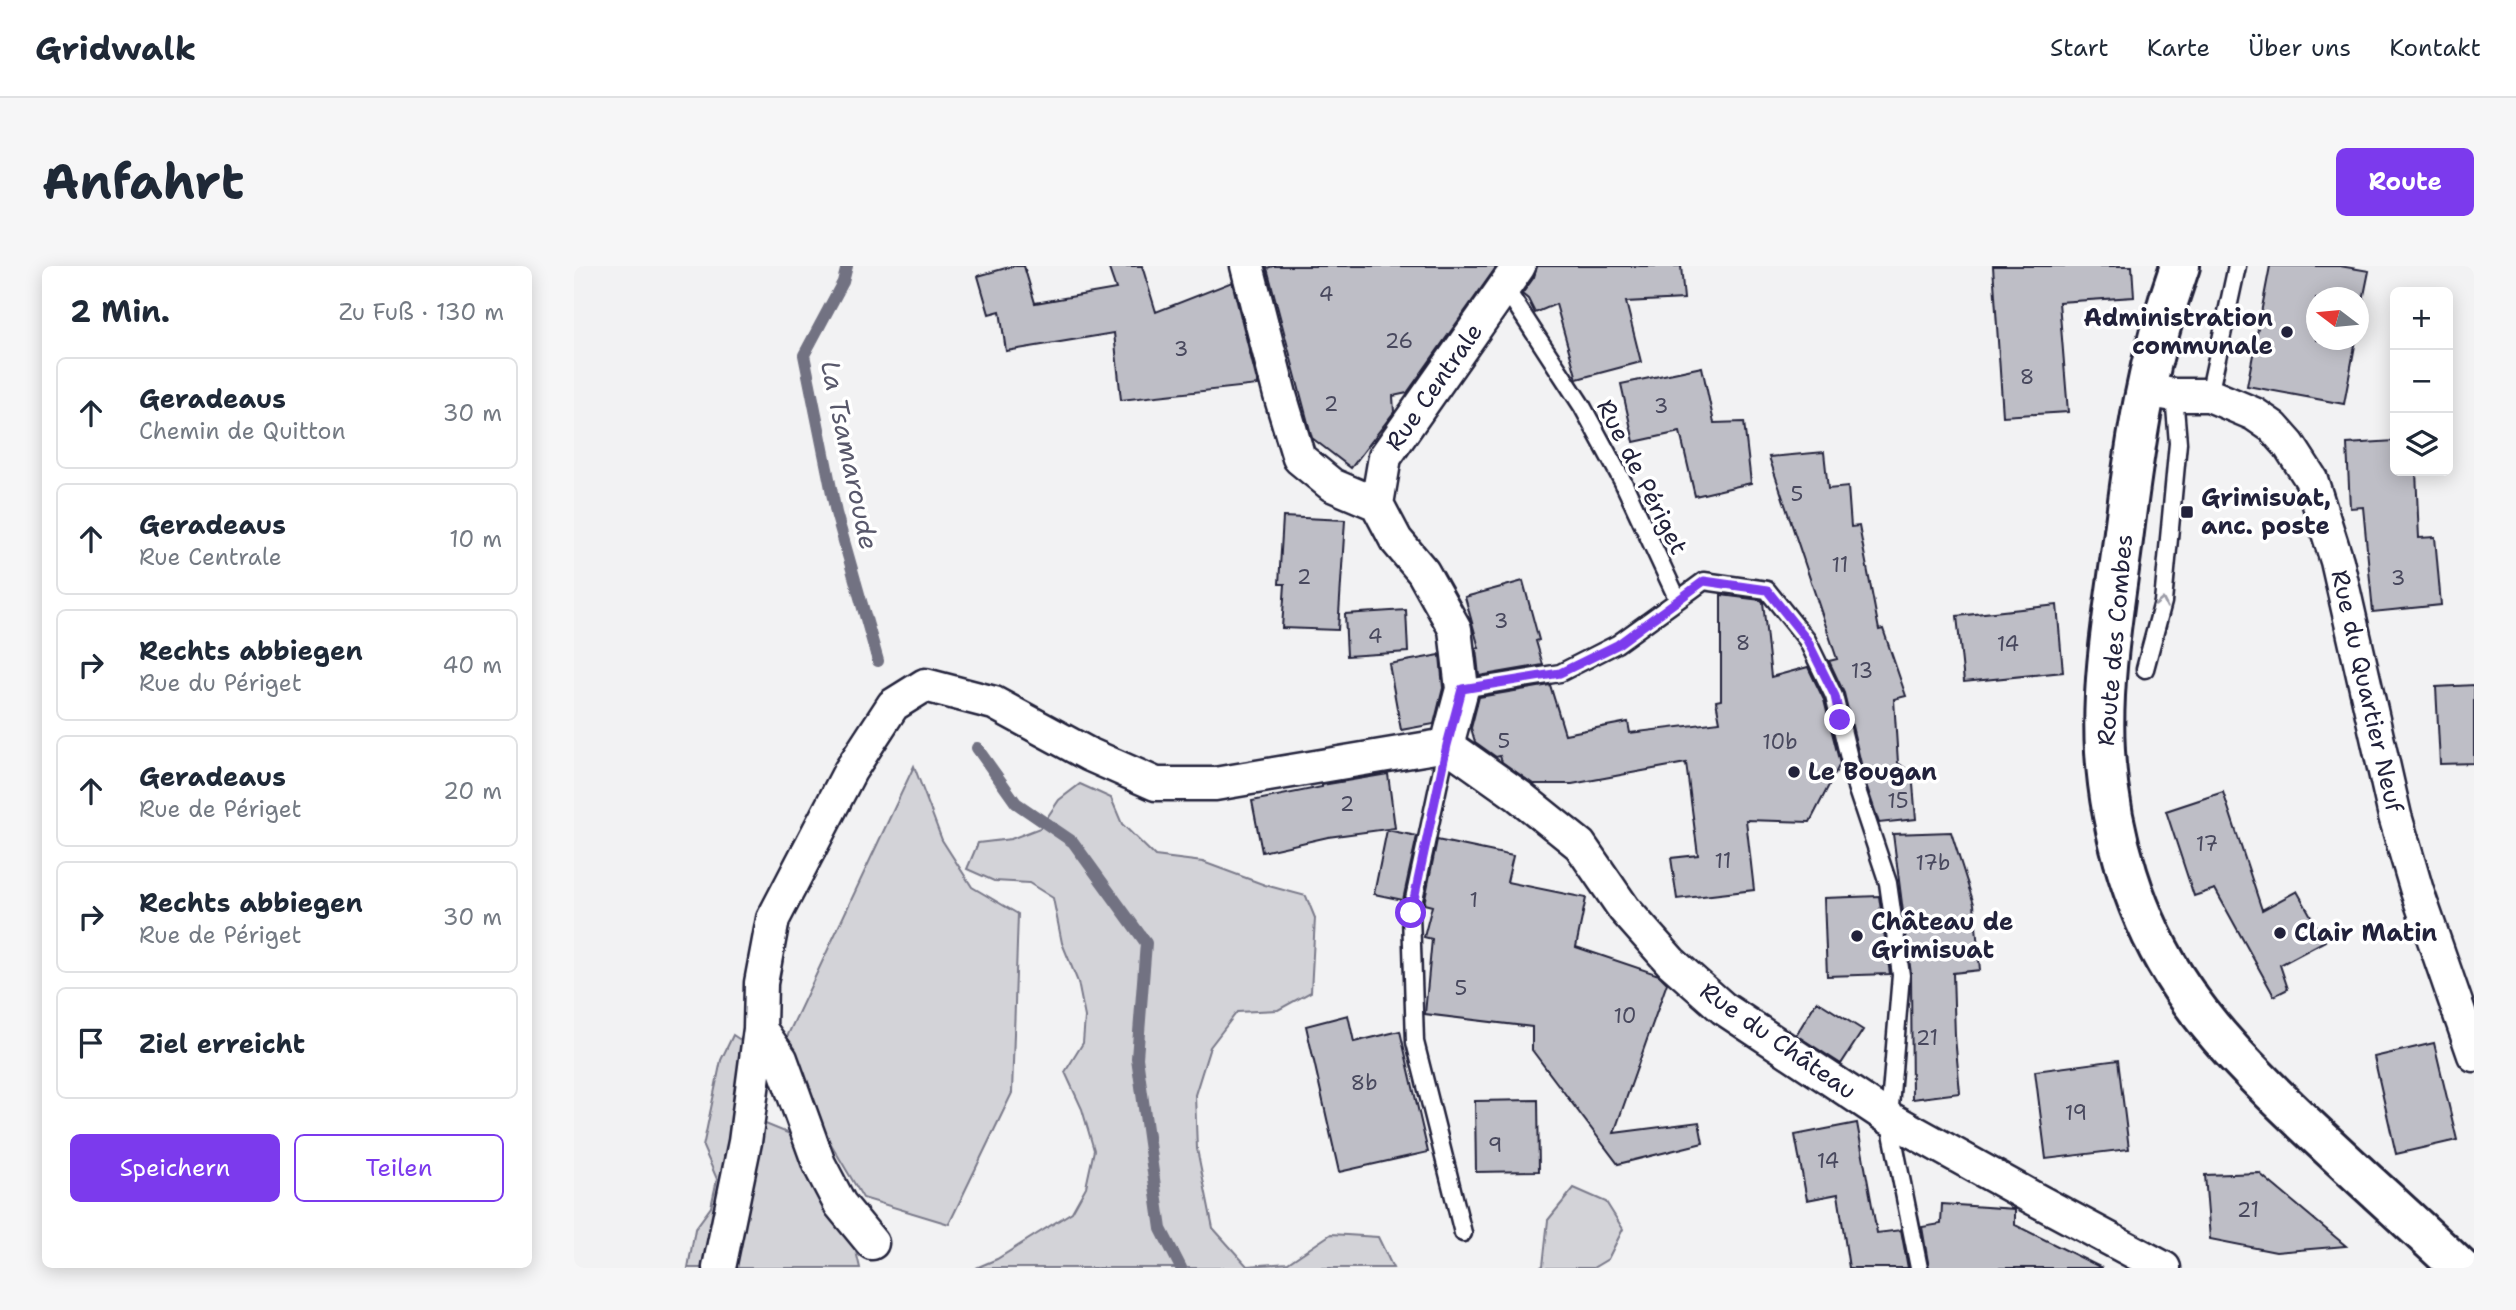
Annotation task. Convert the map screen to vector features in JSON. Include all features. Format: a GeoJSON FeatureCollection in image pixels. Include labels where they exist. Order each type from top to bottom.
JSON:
{"type":"FeatureCollection","features":[{"type":"Feature","properties":{"kind":"street","name":"Route des Combes"},"geometry":{"type":"LineString","coordinates":[[2180,266],[2166,305],[2159,392],[2134,446],[2112,623],[2105,749],[2114,822],[2147,927],[2181,987],[2210,1026],[2242,1064],[2459,1268]]}},
{"type":"Feature","properties":{"kind":"street"},"geometry":{"type":"LineString","coordinates":[[719,1268],[745,1142],[760,1029],[761,983],[774,919],[850,772],[893,705],[925,685],[994,703],[1088,754],[1156,784],[1215,784],[1447,745],[1462,689],[1455,629],[1423,572],[1395,540],[1377,504],[1332,485],[1299,458],[1280,396],[1252,269]]}},
{"type":"Feature","properties":{"kind":"street","name":"Rue Centrale"},"geometry":{"type":"LineString","coordinates":[[1377,504],[1385,457],[1512,276]]}},
{"type":"Feature","properties":{"kind":"street","name":"Rue du Quartier Neuf"},"geometry":{"type":"LineString","coordinates":[[2159,392],[2209,395],[2264,419],[2289,445],[2311,478],[2337,561],[2395,816],[2417,891],[2474,1055]]}},
{"type":"Feature","properties":{"kind":"street","name":"Rue du Château"},"geometry":{"type":"LineString","coordinates":[[1447,745],[1519,796],[1580,845],[1624,909],[1671,962],[1723,1008],[1889,1118],[2164,1268]]}},
{"type":"Feature","properties":{"kind":"street"},"geometry":{"type":"LineString","coordinates":[[760,1029],[780,1059],[819,1164],[840,1204],[872,1243]]}},
{"type":"Feature","properties":{"kind":"street"},"geometry":{"type":"LineString","coordinates":[[2459,1268],[2474,1254]]}},
{"type":"Feature","properties":{"kind":"lane"},"geometry":{"type":"LineString","coordinates":[[2209,395],[2237,266]]}},
{"type":"Feature","properties":{"kind":"lane","name":"Rue de Périget"},"geometry":{"type":"LineString","coordinates":[[1512,276],[1623,482],[1678,600],[1704,581],[1767,590],[1807,640],[1835,696],[1856,787],[1888,883],[1900,975],[1889,1118],[1919,1268]]}},
{"type":"Feature","properties":{"kind":"lane"},"geometry":{"type":"LineString","coordinates":[[2145,669],[2163,602],[2178,443],[2159,392]]}},
{"type":"Feature","properties":{"kind":"lane"},"geometry":{"type":"LineString","coordinates":[[1462,689],[1560,673],[1617,645],[1678,600]]}},
{"type":"Feature","properties":{"kind":"lane"},"geometry":{"type":"LineString","coordinates":[[1447,745],[1411,913],[1415,1042],[1462,1233]]}},
{"type":"Feature","properties":{"kind":"shaded area"},"geometry":{"type":"Polygon","coordinates":[[[914,766],[942,840],[972,887],[1018,914],[1012,1093],[949,1224],[863,1198],[812,1112],[785,1041],[914,766]]]}},
{"type":"Feature","properties":{"kind":"shaded area"},"geometry":{"type":"Polygon","coordinates":[[[1080,784],[1111,798],[1122,824],[1155,856],[1203,862],[1265,885],[1306,896],[1315,918],[1311,992],[1278,1010],[1237,1012],[1210,1047],[1195,1095],[1197,1149],[1213,1228],[1247,1266],[1288,1263],[1331,1234],[1378,1237],[1393,1268],[976,1268],[997,1259],[1072,1212],[1086,1187],[1094,1150],[1082,1109],[1065,1072],[1083,1043],[1085,1017],[1078,982],[1062,943],[1053,898],[1029,883],[994,881],[967,869],[978,843],[1011,839],[1040,828],[1059,800],[1080,784]]]}},
{"type":"Feature","properties":{"kind":"shaded area"},"geometry":{"type":"Polygon","coordinates":[[[733,1035],[745,1043],[758,1121],[800,1138],[851,1230],[860,1268],[688,1268],[695,1229],[711,1207],[717,1179],[703,1147],[721,1060],[733,1035]]]}},
{"type":"Feature","properties":{"kind":"shaded area"},"geometry":{"type":"Polygon","coordinates":[[[1574,1188],[1606,1202],[1623,1229],[1608,1259],[1593,1268],[1538,1268],[1543,1266],[1548,1220],[1574,1188]]]}},
{"type":"Feature","properties":{"kind":"building"},"geometry":{"type":"Polygon","coordinates":[[[1013,266],[1024,266],[1035,303],[1116,289],[1108,266],[1142,266],[1156,312],[1232,282],[1258,385],[1121,400],[1114,333],[1006,351],[1000,311],[989,314],[978,276],[1013,266]]]}},
{"type":"Feature","properties":{"kind":"building"},"geometry":{"type":"Polygon","coordinates":[[[1497,266],[1407,393],[1393,396],[1394,412],[1351,468],[1312,438],[1267,268],[1497,266]]]}},
{"type":"Feature","properties":{"kind":"building"},"geometry":{"type":"Polygon","coordinates":[[[1537,266],[1681,266],[1684,299],[1626,302],[1641,362],[1577,379],[1556,304],[1535,313],[1528,299],[1522,294],[1534,277],[1537,266]]]}},
{"type":"Feature","properties":{"kind":"building"},"geometry":{"type":"Polygon","coordinates":[[[1993,266],[2132,266],[2134,297],[2059,302],[2068,412],[2003,416],[1993,266]]]}},
{"type":"Feature","properties":{"kind":"building","name":"Administration communale"},"geometry":{"type":"Polygon","coordinates":[[[2270,266],[2340,266],[2369,271],[2366,287],[2306,287],[2306,350],[2354,350],[2344,404],[2247,386],[2270,266]]]}},
{"type":"Feature","properties":{"kind":"building"},"geometry":{"type":"Polygon","coordinates":[[[1702,367],[1714,423],[1744,422],[1751,483],[1695,496],[1680,432],[1634,442],[1621,384],[1702,367]]]}},
{"type":"Feature","properties":{"kind":"building"},"geometry":{"type":"Polygon","coordinates":[[[2390,441],[2390,476],[2416,476],[2419,538],[2435,537],[2441,605],[2373,612],[2363,507],[2350,508],[2347,444],[2390,441]]]}},
{"type":"Feature","properties":{"kind":"building"},"geometry":{"type":"Polygon","coordinates":[[[1824,452],[1828,489],[1848,487],[1851,527],[1859,526],[1879,630],[1883,629],[1906,696],[1894,699],[1898,763],[1912,773],[1916,819],[1879,823],[1866,784],[1844,693],[1829,661],[1837,659],[1769,457],[1824,452]]]}},
{"type":"Feature","properties":{"kind":"building"},"geometry":{"type":"Polygon","coordinates":[[[1283,517],[1345,520],[1338,630],[1282,628],[1285,584],[1279,584],[1283,517]]]}},
{"type":"Feature","properties":{"kind":"building"},"geometry":{"type":"Polygon","coordinates":[[[1523,581],[1543,665],[1479,676],[1476,648],[1479,648],[1465,597],[1523,581]]]}},
{"type":"Feature","properties":{"kind":"building"},"geometry":{"type":"Polygon","coordinates":[[[1721,595],[1763,602],[1771,677],[1808,667],[1824,700],[1840,764],[1810,822],[1746,820],[1754,890],[1677,899],[1671,858],[1698,855],[1686,763],[1572,784],[1533,784],[1502,762],[1500,756],[1496,757],[1475,742],[1471,728],[1479,697],[1550,685],[1565,734],[1628,722],[1630,733],[1720,722],[1716,701],[1721,700],[1721,595]]]}},
{"type":"Feature","properties":{"kind":"building"},"geometry":{"type":"Polygon","coordinates":[[[2057,605],[2063,672],[1964,682],[1957,616],[2057,605]]]}},
{"type":"Feature","properties":{"kind":"building"},"geometry":{"type":"Polygon","coordinates":[[[1406,610],[1408,652],[1347,656],[1345,614],[1406,610]]]}},
{"type":"Feature","properties":{"kind":"building"},"geometry":{"type":"Polygon","coordinates":[[[1440,655],[1443,688],[1434,724],[1401,730],[1389,664],[1440,655]]]}},
{"type":"Feature","properties":{"kind":"building"},"geometry":{"type":"Polygon","coordinates":[[[2474,685],[2474,763],[2440,764],[2436,687],[2474,685]]]}},
{"type":"Feature","properties":{"kind":"building"},"geometry":{"type":"Polygon","coordinates":[[[1388,774],[1395,828],[1328,837],[1262,852],[1252,801],[1388,774]]]}},
{"type":"Feature","properties":{"kind":"building"},"geometry":{"type":"Polygon","coordinates":[[[2223,792],[2262,910],[2297,891],[2325,941],[2280,965],[2288,989],[2274,996],[2215,889],[2194,896],[2166,811],[2223,792]]]}},
{"type":"Feature","properties":{"kind":"building"},"geometry":{"type":"Polygon","coordinates":[[[1387,830],[1417,836],[1403,900],[1374,894],[1387,830]]]}},
{"type":"Feature","properties":{"kind":"building"},"geometry":{"type":"Polygon","coordinates":[[[1951,832],[1974,904],[1980,970],[1953,973],[1960,1093],[1912,1099],[1911,974],[1893,834],[1951,832]]]}},
{"type":"Feature","properties":{"kind":"building"},"geometry":{"type":"Polygon","coordinates":[[[1437,840],[1513,856],[1507,882],[1586,898],[1576,947],[1659,975],[1667,983],[1614,1133],[1699,1122],[1703,1143],[1618,1164],[1532,1050],[1532,1027],[1425,1014],[1432,939],[1424,937],[1432,906],[1424,904],[1437,840]]]}},
{"type":"Feature","properties":{"kind":"building","name":"Château de Grimisuat"},"geometry":{"type":"Polygon","coordinates":[[[1879,896],[1890,974],[1827,976],[1824,898],[1879,896]]]}},
{"type":"Feature","properties":{"kind":"building"},"geometry":{"type":"Polygon","coordinates":[[[1817,1001],[1863,1030],[1841,1064],[1796,1035],[1817,1001]]]}},
{"type":"Feature","properties":{"kind":"building"},"geometry":{"type":"Polygon","coordinates":[[[1348,1015],[1354,1042],[1400,1031],[1428,1152],[1339,1172],[1306,1026],[1348,1015]]]}},
{"type":"Feature","properties":{"kind":"building"},"geometry":{"type":"Polygon","coordinates":[[[2434,1043],[2457,1140],[2396,1154],[2374,1057],[2434,1043]]]}},
{"type":"Feature","properties":{"kind":"building"},"geometry":{"type":"Polygon","coordinates":[[[2118,1060],[2129,1149],[2046,1159],[2035,1071],[2118,1060]]]}},
{"type":"Feature","properties":{"kind":"building"},"geometry":{"type":"Polygon","coordinates":[[[1538,1100],[1539,1171],[1476,1172],[1475,1101],[1538,1100]]]}},
{"type":"Feature","properties":{"kind":"building"},"geometry":{"type":"Polygon","coordinates":[[[1857,1123],[1877,1233],[1901,1230],[1908,1268],[1849,1268],[1838,1194],[1807,1200],[1795,1135],[1857,1123]]]}},
{"type":"Feature","properties":{"kind":"building"},"geometry":{"type":"Polygon","coordinates":[[[2259,1173],[2346,1246],[2276,1252],[2210,1239],[2205,1175],[2259,1173]]]}},
{"type":"Feature","properties":{"kind":"building"},"geometry":{"type":"Polygon","coordinates":[[[1942,1204],[2015,1209],[2015,1225],[2102,1268],[1929,1268],[1922,1227],[1941,1224],[1942,1204]]]}},
{"type":"Feature","properties":{"kind":"waterway","name":"La Tsamaroude"},"geometry":{"type":"LineString","coordinates":[[847,266],[843,282],[804,355],[836,513],[878,661]]}},
{"type":"Feature","properties":{"kind":"waterway","name":"La Tsamaroude"},"geometry":{"type":"LineString","coordinates":[[977,748],[1016,803],[1073,842],[1146,943],[1137,1058],[1161,1229],[1181,1268]]}},
{"type":"Feature","properties":{"kind":"place","name":"Administration communale"},"geometry":{"type":"Point","coordinates":[2287,332]}},
{"type":"Feature","properties":{"kind":"place","name":"Grimisuat, anc. poste"},"geometry":{"type":"Point","coordinates":[2187,512]}},
{"type":"Feature","properties":{"kind":"place","name":"Le Bougan"},"geometry":{"type":"Point","coordinates":[1794,772]}},
{"type":"Feature","properties":{"kind":"place","name":"Clair Matin"},"geometry":{"type":"Point","coordinates":[2280,933]}},
{"type":"Feature","properties":{"kind":"place","name":"Château de Grimisuat"},"geometry":{"type":"Point","coordinates":[1857,936]}},
{"type":"Feature","properties":{"kind":"route"},"geometry":{"type":"LineString","coordinates":[[1411,913],[1447,745],[1462,689],[1560,673],[1617,645],[1704,581],[1767,590],[1807,640],[1835,696],[1840,720]]}}]}
